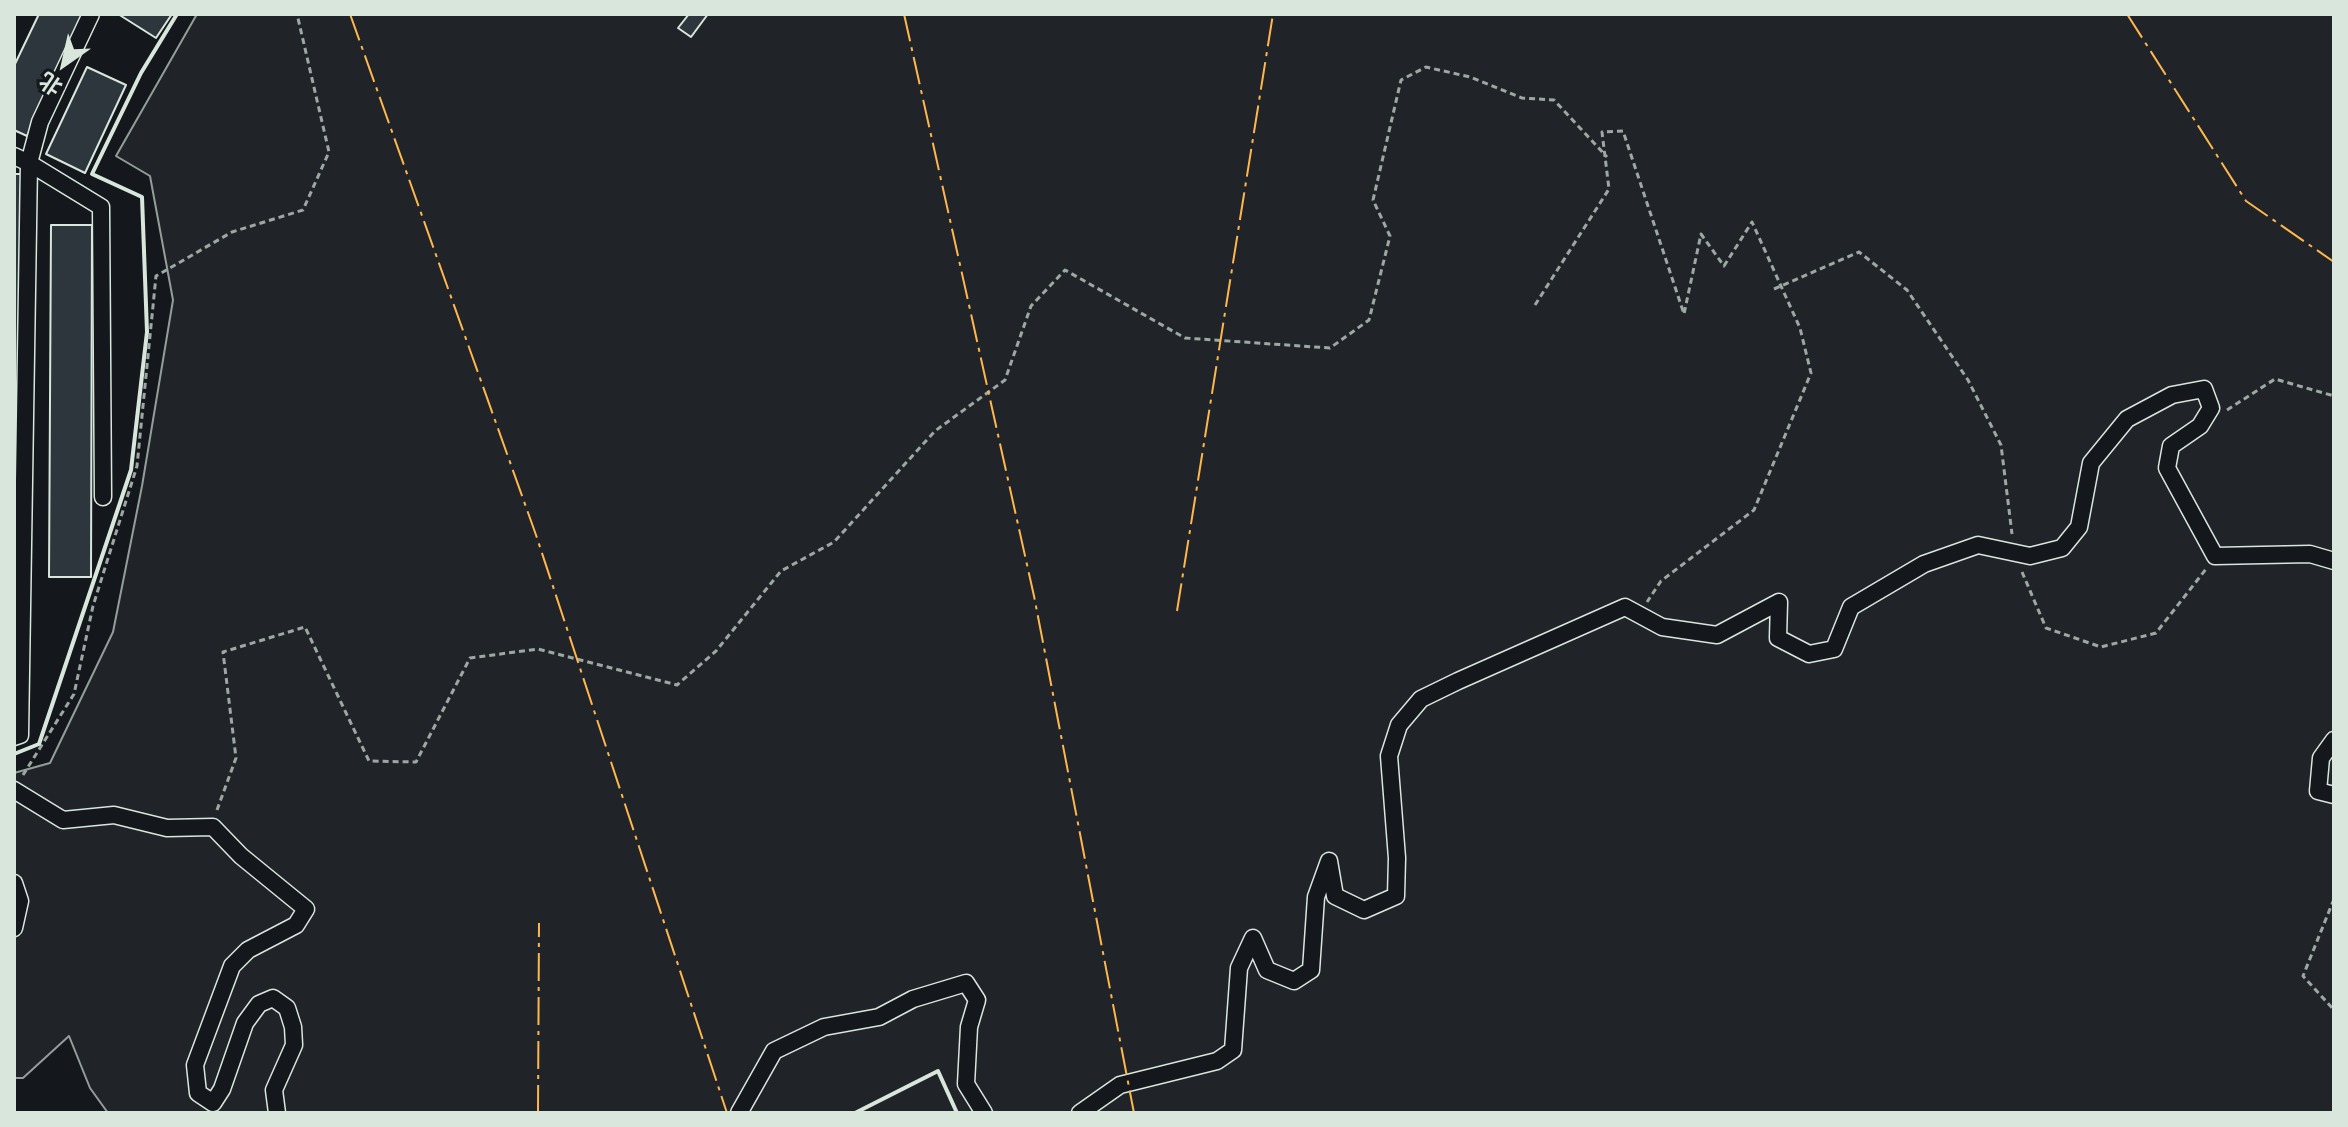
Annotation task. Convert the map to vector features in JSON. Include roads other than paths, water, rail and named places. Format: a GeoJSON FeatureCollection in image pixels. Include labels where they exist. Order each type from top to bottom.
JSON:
{"type":"FeatureCollection","features":[{"type":"Feature","properties":{"kind":"street"},"geometry":{"type":"LineString","coordinates":[[14,737],[20,735],[22,160],[91,14]]}},
{"type":"Feature","properties":{"kind":"street"},"geometry":{"type":"LineString","coordinates":[[22,160],[101,207],[103,497]]}},
{"type":"Feature","properties":{"kind":"street"},"geometry":{"type":"LineString","coordinates":[[1080,1113],[1120,1085],[1217,1061],[1233,1050],[1239,968],[1253,938],[1267,970],[1294,981],[1311,970],[1316,897],[1329,861],[1335,896],[1364,910],[1396,896],[1397,858],[1389,756],[1399,725],[1421,699],[1625,607],[1662,627],[1717,635],[1779,602],[1778,638],[1809,654],[1834,649],[1851,607],[1924,564],[1978,545],[2030,556],[2062,548],[2079,527],[2091,463],[2127,419],[2172,395],[2204,389],[2211,408],[2200,426],[2171,446],[2167,468],[2215,556],[2310,554],[2334,561]]}},
{"type":"Feature","properties":{"kind":"street"},"geometry":{"type":"LineString","coordinates":[[2334,740],[2321,758],[2318,791],[2334,795]]}},
{"type":"Feature","properties":{"kind":"street"},"geometry":{"type":"LineString","coordinates":[[18,782],[63,820],[114,815],[167,828],[210,827],[306,909],[296,925],[272,941],[248,950],[232,966],[195,1065],[198,1093],[213,1103],[227,1078],[245,1023],[259,1004],[273,998],[287,1008],[294,1036],[294,1045],[274,1090],[277,1113]]}},
{"type":"Feature","properties":{"kind":"street"},"geometry":{"type":"LineString","coordinates":[[14,883],[20,901],[14,928]]}},
{"type":"Feature","properties":{"kind":"street"},"geometry":{"type":"LineString","coordinates":[[739,1113],[774,1051],[824,1027],[879,1017],[913,999],[966,983],[977,1000],[969,1027],[966,1084],[984,1113]]}}]}
